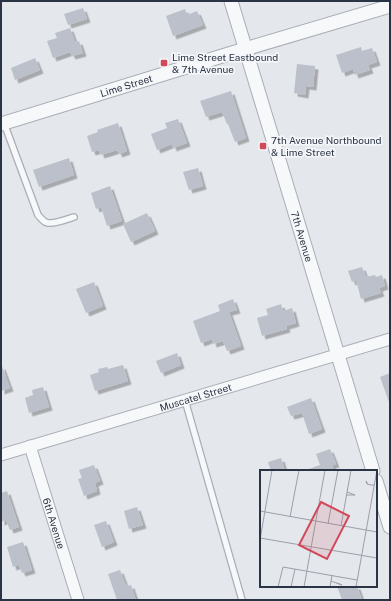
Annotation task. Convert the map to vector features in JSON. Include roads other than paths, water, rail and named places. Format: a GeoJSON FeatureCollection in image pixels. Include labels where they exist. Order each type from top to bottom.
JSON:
{"type":"FeatureCollection","features":[{"type":"Feature","properties":{"kind":"street","name":"7th Avenue"},"geometry":{"type":"LineString","coordinates":[[231,1],[373,470]]}},
{"type":"Feature","properties":{"kind":"street","name":"Lime Street"},"geometry":{"type":"LineString","coordinates":[[3,123],[390,6]]}},
{"type":"Feature","properties":{"kind":"street","name":"Muscatel Street"},"geometry":{"type":"LineString","coordinates":[[1,455],[390,339]]}},
{"type":"Feature","properties":{"kind":"street","name":"6th Avenue"},"geometry":{"type":"LineString","coordinates":[[30,446],[78,600]]}},
{"type":"Feature","properties":{"kind":"street"},"geometry":{"type":"LineString","coordinates":[[377,484],[390,527]]}},
{"type":"Feature","properties":{"kind":"lane"},"geometry":{"type":"LineString","coordinates":[[3,123],[38,215],[43,221],[49,223],[74,217]]}},
{"type":"Feature","properties":{"kind":"lane"},"geometry":{"type":"LineString","coordinates":[[186,400],[242,600]]}},
{"type":"Feature","properties":{"kind":"place","name":"Lime Street Eastbound & 7th Avenue"},"geometry":{"type":"Point","coordinates":[164,63]}},
{"type":"Feature","properties":{"kind":"place","name":"7th Avenue Northbound & Lime Street"},"geometry":{"type":"Point","coordinates":[263,146]}}]}
